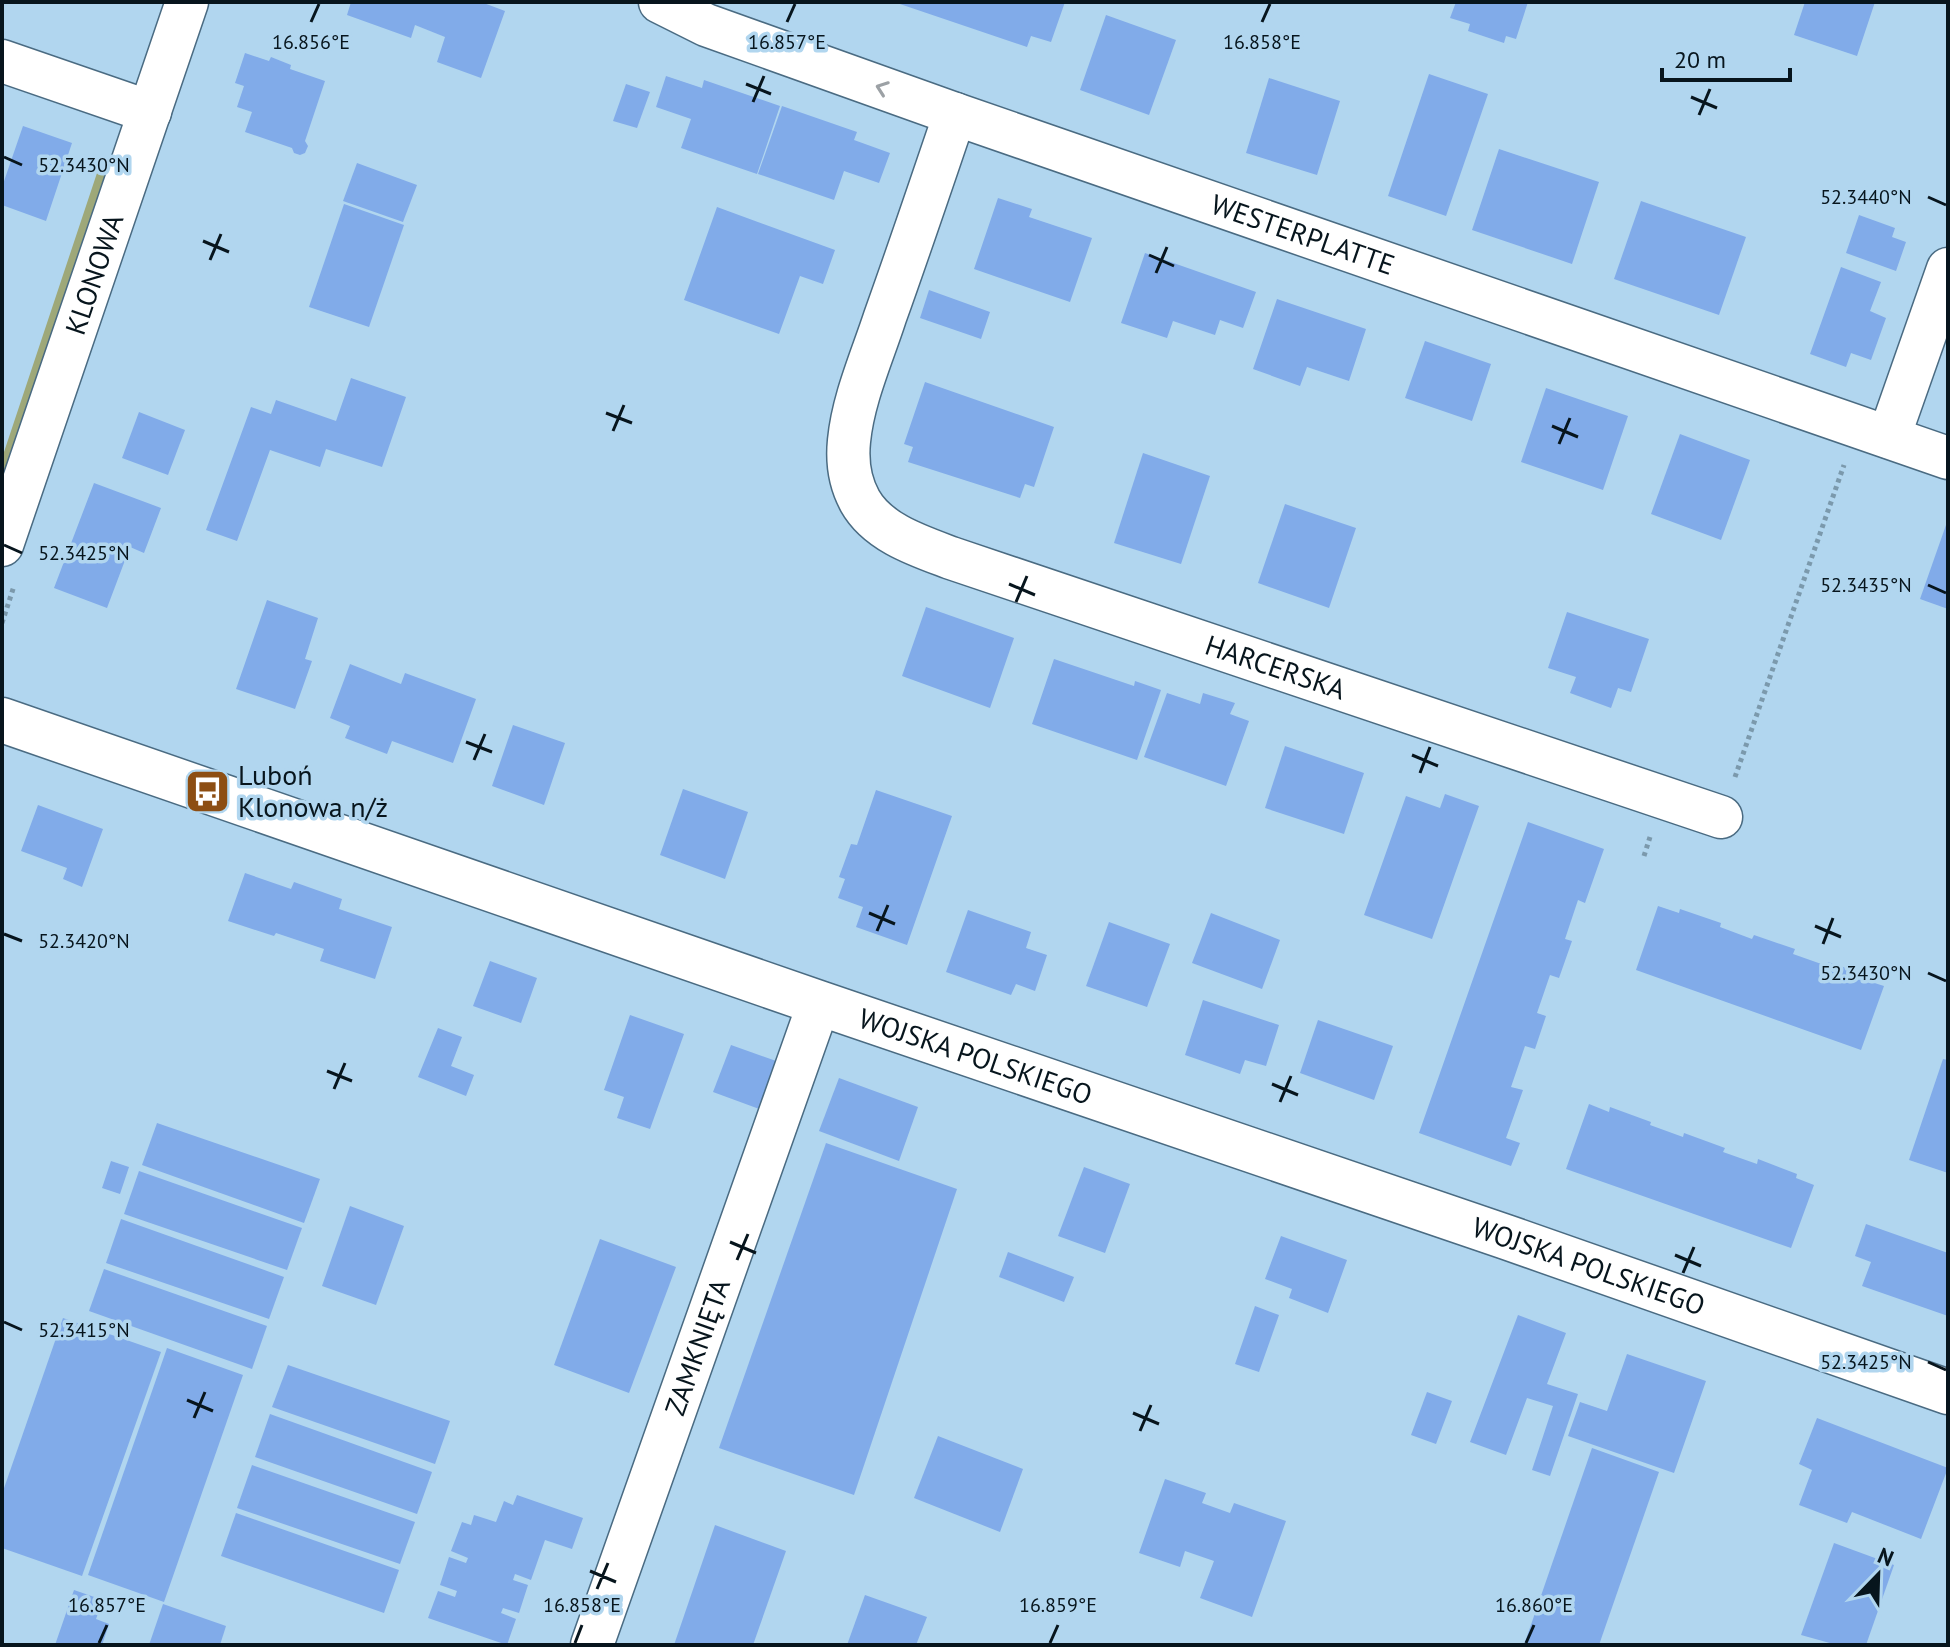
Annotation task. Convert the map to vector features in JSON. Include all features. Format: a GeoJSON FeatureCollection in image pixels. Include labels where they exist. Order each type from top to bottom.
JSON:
{"type":"FeatureCollection","features":[{"type":"Feature","properties":{"kind":"street","name":"KLONOWA"},"geometry":{"type":"LineString","coordinates":[[2,545],[187,2]]}},
{"type":"Feature","properties":{"kind":"street","name":"WESTERPLATTE"},"geometry":{"type":"LineString","coordinates":[[660,2],[706,25],[955,114],[1948,458]]}},
{"type":"Feature","properties":{"kind":"street"},"geometry":{"type":"LineString","coordinates":[[2,61],[150,112]]}},
{"type":"Feature","properties":{"kind":"street","name":"HARCERSKA"},"geometry":{"type":"LineString","coordinates":[[955,114],[853,419],[849,441],[852,481],[860,502],[874,519],[895,534],[951,558],[1721,817]]}},
{"type":"Feature","properties":{"kind":"street"},"geometry":{"type":"LineString","coordinates":[[1889,437],[1948,269]]}},
{"type":"Feature","properties":{"kind":"street","name":"WOJSKA POLSKIEGO"},"geometry":{"type":"LineString","coordinates":[[2,720],[1948,1392]]}},
{"type":"Feature","properties":{"kind":"street","name":"ZAMKNIĘTA"},"geometry":{"type":"LineString","coordinates":[[592,1645],[819,1003]]}},
{"type":"Feature","properties":{"kind":"path"},"geometry":{"type":"LineString","coordinates":[[1721,817],[1848,453]]}},
{"type":"Feature","properties":{"kind":"green space"},"geometry":{"type":"Polygon","coordinates":[[[97,173],[106,176],[2,486],[2,458],[97,173]]]}},
{"type":"Feature","properties":{"kind":"building"},"geometry":{"type":"Polygon","coordinates":[[[351,2],[481,2],[505,11],[481,78],[437,62],[445,37],[415,25],[411,38],[347,15],[351,2]]]}},
{"type":"Feature","properties":{"kind":"building"},"geometry":{"type":"Polygon","coordinates":[[[894,2],[1065,2],[1051,42],[1031,36],[1027,47],[894,2]]]}},
{"type":"Feature","properties":{"kind":"building"},"geometry":{"type":"Polygon","coordinates":[[[1456,2],[1528,2],[1516,39],[1506,36],[1504,43],[1468,31],[1470,24],[1450,18],[1456,2]]]}},
{"type":"Feature","properties":{"kind":"building"},"geometry":{"type":"Polygon","coordinates":[[[1805,2],[1875,2],[1857,56],[1794,35],[1805,2]]]}},
{"type":"Feature","properties":{"kind":"building"},"geometry":{"type":"Polygon","coordinates":[[[1106,15],[1176,40],[1149,115],[1080,90],[1106,15]]]}},
{"type":"Feature","properties":{"kind":"building"},"geometry":{"type":"Polygon","coordinates":[[[245,53],[269,61],[271,57],[291,65],[290,69],[325,81],[305,141],[308,146],[305,153],[294,153],[292,148],[245,132],[252,112],[237,107],[244,86],[235,83],[245,53]]]}},
{"type":"Feature","properties":{"kind":"building"},"geometry":{"type":"Polygon","coordinates":[[[1429,74],[1488,94],[1446,216],[1388,196],[1429,74]]]}},
{"type":"Feature","properties":{"kind":"building"},"geometry":{"type":"Polygon","coordinates":[[[666,76],[702,88],[704,80],[780,106],[757,174],[681,148],[691,119],[656,107],[666,76]]]}},
{"type":"Feature","properties":{"kind":"building"},"geometry":{"type":"Polygon","coordinates":[[[1269,78],[1340,101],[1317,175],[1246,153],[1269,78]]]}},
{"type":"Feature","properties":{"kind":"building"},"geometry":{"type":"Polygon","coordinates":[[[626,84],[650,92],[637,128],[613,121],[626,84]]]}},
{"type":"Feature","properties":{"kind":"building"},"geometry":{"type":"Polygon","coordinates":[[[782,106],[857,132],[854,140],[890,153],[879,183],[844,171],[834,200],[758,174],[782,106]]]}},
{"type":"Feature","properties":{"kind":"building"},"geometry":{"type":"Polygon","coordinates":[[[23,126],[72,143],[46,221],[2,205],[2,187],[23,126]]]}},
{"type":"Feature","properties":{"kind":"building"},"geometry":{"type":"Polygon","coordinates":[[[1499,149],[1599,182],[1572,264],[1472,230],[1499,149]]]}},
{"type":"Feature","properties":{"kind":"building"},"geometry":{"type":"Polygon","coordinates":[[[357,163],[417,185],[403,222],[343,201],[357,163]]]}},
{"type":"Feature","properties":{"kind":"building"},"geometry":{"type":"Polygon","coordinates":[[[998,198],[1032,209],[1029,217],[1092,238],[1070,302],[974,269],[998,198]]]}},
{"type":"Feature","properties":{"kind":"building"},"geometry":{"type":"Polygon","coordinates":[[[1641,201],[1746,237],[1719,315],[1614,279],[1641,201]]]}},
{"type":"Feature","properties":{"kind":"building"},"geometry":{"type":"Polygon","coordinates":[[[344,204],[404,225],[369,327],[309,307],[344,204]]]}},
{"type":"Feature","properties":{"kind":"building"},"geometry":{"type":"Polygon","coordinates":[[[717,207],[835,250],[823,284],[800,276],[779,334],[684,300],[717,207]]]}},
{"type":"Feature","properties":{"kind":"building"},"geometry":{"type":"Polygon","coordinates":[[[1859,215],[1895,228],[1892,237],[1906,242],[1896,271],[1846,253],[1859,215]]]}},
{"type":"Feature","properties":{"kind":"building"},"geometry":{"type":"Polygon","coordinates":[[[1145,253],[1256,292],[1243,328],[1220,320],[1215,335],[1173,321],[1167,338],[1121,323],[1145,253]]]}},
{"type":"Feature","properties":{"kind":"building"},"geometry":{"type":"Polygon","coordinates":[[[1841,267],[1881,282],[1870,311],[1886,318],[1871,360],[1851,353],[1846,367],[1810,354],[1841,267]]]}},
{"type":"Feature","properties":{"kind":"building"},"geometry":{"type":"Polygon","coordinates":[[[929,290],[990,312],[981,339],[920,318],[929,290]]]}},
{"type":"Feature","properties":{"kind":"building"},"geometry":{"type":"Polygon","coordinates":[[[1277,299],[1366,329],[1349,381],[1307,367],[1300,386],[1253,369],[1277,299]]]}},
{"type":"Feature","properties":{"kind":"building"},"geometry":{"type":"Polygon","coordinates":[[[1425,341],[1491,364],[1472,421],[1405,398],[1425,341]]]}},
{"type":"Feature","properties":{"kind":"building"},"geometry":{"type":"Polygon","coordinates":[[[351,378],[406,397],[382,467],[326,449],[320,467],[270,450],[237,541],[206,530],[251,407],[271,414],[276,400],[336,421],[351,378]]]}},
{"type":"Feature","properties":{"kind":"building"},"geometry":{"type":"Polygon","coordinates":[[[925,382],[1054,427],[1034,487],[1025,484],[1020,498],[908,462],[913,447],[904,444],[925,382]]]}},
{"type":"Feature","properties":{"kind":"building"},"geometry":{"type":"Polygon","coordinates":[[[1546,388],[1628,416],[1603,490],[1521,462],[1546,388]]]}},
{"type":"Feature","properties":{"kind":"building"},"geometry":{"type":"Polygon","coordinates":[[[139,412],[185,430],[168,475],[122,458],[139,412]]]}},
{"type":"Feature","properties":{"kind":"building"},"geometry":{"type":"Polygon","coordinates":[[[1680,434],[1750,460],[1721,540],[1651,514],[1680,434]]]}},
{"type":"Feature","properties":{"kind":"building"},"geometry":{"type":"Polygon","coordinates":[[[1143,453],[1210,476],[1181,564],[1114,543],[1143,453]]]}},
{"type":"Feature","properties":{"kind":"building"},"geometry":{"type":"Polygon","coordinates":[[[94,483],[161,508],[144,553],[130,547],[107,608],[54,588],[94,483]]]}},
{"type":"Feature","properties":{"kind":"building"},"geometry":{"type":"Polygon","coordinates":[[[1285,504],[1356,528],[1329,608],[1258,583],[1285,504]]]}},
{"type":"Feature","properties":{"kind":"building"},"geometry":{"type":"Polygon","coordinates":[[[1948,526],[1948,609],[1920,599],[1948,526]]]}},
{"type":"Feature","properties":{"kind":"building"},"geometry":{"type":"Polygon","coordinates":[[[267,600],[318,618],[305,659],[312,661],[295,709],[236,689],[267,600]]]}},
{"type":"Feature","properties":{"kind":"building"},"geometry":{"type":"Polygon","coordinates":[[[926,607],[1014,638],[990,708],[902,676],[926,607]]]}},
{"type":"Feature","properties":{"kind":"building"},"geometry":{"type":"Polygon","coordinates":[[[1567,612],[1649,639],[1631,692],[1618,688],[1611,708],[1570,693],[1576,677],[1548,668],[1567,612]]]}},
{"type":"Feature","properties":{"kind":"building"},"geometry":{"type":"Polygon","coordinates":[[[1054,659],[1134,686],[1135,681],[1161,690],[1137,760],[1032,724],[1054,659]]]}},
{"type":"Feature","properties":{"kind":"building"},"geometry":{"type":"Polygon","coordinates":[[[350,664],[401,684],[405,673],[476,699],[453,763],[392,741],[387,754],[345,738],[350,726],[330,718],[350,664]]]}},
{"type":"Feature","properties":{"kind":"building"},"geometry":{"type":"Polygon","coordinates":[[[1167,693],[1200,704],[1203,693],[1235,703],[1230,714],[1249,721],[1226,786],[1144,757],[1167,693]]]}},
{"type":"Feature","properties":{"kind":"building"},"geometry":{"type":"Polygon","coordinates":[[[513,725],[565,743],[544,805],[492,786],[513,725]]]}},
{"type":"Feature","properties":{"kind":"building"},"geometry":{"type":"Polygon","coordinates":[[[1285,746],[1364,773],[1344,834],[1265,808],[1285,746]]]}},
{"type":"Feature","properties":{"kind":"building"},"geometry":{"type":"Polygon","coordinates":[[[683,789],[748,812],[725,879],[660,855],[683,789]]]}},
{"type":"Feature","properties":{"kind":"building"},"geometry":{"type":"Polygon","coordinates":[[[876,790],[952,816],[907,945],[856,927],[863,907],[838,898],[845,879],[839,877],[851,844],[857,845],[876,790]]]}},
{"type":"Feature","properties":{"kind":"building"},"geometry":{"type":"Polygon","coordinates":[[[1445,794],[1479,806],[1432,939],[1364,915],[1406,796],[1440,808],[1445,794]]]}},
{"type":"Feature","properties":{"kind":"building"},"geometry":{"type":"Polygon","coordinates":[[[38,805],[103,829],[82,887],[63,879],[67,868],[21,851],[38,805]]]}},
{"type":"Feature","properties":{"kind":"building"},"geometry":{"type":"Polygon","coordinates":[[[1528,822],[1604,849],[1585,903],[1578,900],[1565,939],[1572,941],[1559,978],[1550,975],[1537,1013],[1546,1016],[1535,1049],[1525,1046],[1511,1087],[1523,1090],[1506,1138],[1520,1143],[1511,1166],[1419,1133],[1528,822]]]}},
{"type":"Feature","properties":{"kind":"building"},"geometry":{"type":"Polygon","coordinates":[[[245,873],[291,889],[294,882],[342,899],[339,909],[392,927],[375,979],[320,961],[324,949],[228,921],[245,873]]]}},
{"type":"Feature","properties":{"kind":"building"},"geometry":{"type":"Polygon","coordinates":[[[1658,906],[1679,913],[1680,909],[1721,923],[1720,927],[1752,939],[1754,935],[1795,949],[1793,954],[1867,975],[1865,980],[1884,986],[1861,1050],[1636,970],[1658,906]]]}},
{"type":"Feature","properties":{"kind":"building"},"geometry":{"type":"Polygon","coordinates":[[[968,910],[1031,932],[1026,948],[1047,955],[1035,991],[1016,984],[1011,995],[946,972],[968,910]]]}},
{"type":"Feature","properties":{"kind":"building"},"geometry":{"type":"Polygon","coordinates":[[[1211,913],[1280,940],[1262,989],[1192,963],[1211,913]]]}},
{"type":"Feature","properties":{"kind":"building"},"geometry":{"type":"Polygon","coordinates":[[[1109,922],[1170,944],[1147,1007],[1086,986],[1109,922]]]}},
{"type":"Feature","properties":{"kind":"building"},"geometry":{"type":"Polygon","coordinates":[[[490,961],[537,978],[521,1023],[473,1006],[490,961]]]}},
{"type":"Feature","properties":{"kind":"building"},"geometry":{"type":"Polygon","coordinates":[[[1203,1000],[1279,1025],[1266,1066],[1245,1060],[1240,1074],[1185,1055],[1203,1000]]]}},
{"type":"Feature","properties":{"kind":"building"},"geometry":{"type":"Polygon","coordinates":[[[630,1015],[684,1034],[650,1129],[617,1118],[624,1097],[604,1090],[630,1015]]]}},
{"type":"Feature","properties":{"kind":"building"},"geometry":{"type":"Polygon","coordinates":[[[1318,1020],[1393,1046],[1374,1100],[1300,1073],[1318,1020]]]}},
{"type":"Feature","properties":{"kind":"building"},"geometry":{"type":"Polygon","coordinates":[[[438,1028],[462,1037],[451,1066],[474,1075],[466,1096],[418,1077],[438,1028]]]}},
{"type":"Feature","properties":{"kind":"building"},"geometry":{"type":"Polygon","coordinates":[[[731,1045],[779,1062],[762,1110],[713,1092],[731,1045]]]}},
{"type":"Feature","properties":{"kind":"building"},"geometry":{"type":"Polygon","coordinates":[[[1943,1059],[1948,1060],[1948,1173],[1909,1160],[1943,1059]]]}},
{"type":"Feature","properties":{"kind":"building"},"geometry":{"type":"Polygon","coordinates":[[[839,1078],[918,1107],[899,1161],[819,1131],[839,1078]]]}},
{"type":"Feature","properties":{"kind":"building"},"geometry":{"type":"Polygon","coordinates":[[[1589,1104],[1609,1112],[1610,1107],[1683,1137],[1684,1133],[1757,1164],[1758,1159],[1797,1174],[1796,1178],[1814,1185],[1791,1248],[1566,1169],[1589,1104]]]}},
{"type":"Feature","properties":{"kind":"building"},"geometry":{"type":"Polygon","coordinates":[[[157,1123],[320,1179],[304,1223],[142,1165],[157,1123]]]}},
{"type":"Feature","properties":{"kind":"building"},"geometry":{"type":"Polygon","coordinates":[[[826,1143],[957,1189],[854,1495],[719,1448],[826,1143]]]}},
{"type":"Feature","properties":{"kind":"building"},"geometry":{"type":"Polygon","coordinates":[[[111,1161],[129,1167],[120,1194],[102,1188],[111,1161]]]}},
{"type":"Feature","properties":{"kind":"building"},"geometry":{"type":"Polygon","coordinates":[[[1084,1167],[1130,1184],[1105,1253],[1058,1236],[1084,1167]]]}},
{"type":"Feature","properties":{"kind":"building"},"geometry":{"type":"Polygon","coordinates":[[[139,1171],[302,1228],[287,1270],[124,1214],[139,1171]]]}},
{"type":"Feature","properties":{"kind":"building"},"geometry":{"type":"Polygon","coordinates":[[[350,1206],[404,1226],[376,1305],[322,1286],[350,1206]]]}},
{"type":"Feature","properties":{"kind":"building"},"geometry":{"type":"Polygon","coordinates":[[[121,1219],[284,1277],[269,1319],[106,1263],[121,1219]]]}},
{"type":"Feature","properties":{"kind":"building"},"geometry":{"type":"Polygon","coordinates":[[[1866,1224],[1948,1253],[1948,1316],[1862,1286],[1871,1262],[1855,1256],[1866,1224]]]}},
{"type":"Feature","properties":{"kind":"building"},"geometry":{"type":"Polygon","coordinates":[[[1281,1236],[1347,1260],[1328,1313],[1289,1298],[1292,1289],[1265,1279],[1281,1236]]]}},
{"type":"Feature","properties":{"kind":"building"},"geometry":{"type":"Polygon","coordinates":[[[600,1239],[676,1267],[629,1393],[554,1365],[600,1239]]]}},
{"type":"Feature","properties":{"kind":"building"},"geometry":{"type":"Polygon","coordinates":[[[1008,1252],[1074,1277],[1064,1302],[999,1277],[1008,1252]]]}},
{"type":"Feature","properties":{"kind":"building"},"geometry":{"type":"Polygon","coordinates":[[[104,1269],[267,1326],[252,1369],[89,1311],[104,1269]]]}},
{"type":"Feature","properties":{"kind":"building"},"geometry":{"type":"Polygon","coordinates":[[[1255,1306],[1279,1315],[1259,1372],[1235,1364],[1255,1306]]]}},
{"type":"Feature","properties":{"kind":"building"},"geometry":{"type":"Polygon","coordinates":[[[1518,1315],[1566,1333],[1547,1384],[1578,1394],[1550,1476],[1532,1470],[1553,1406],[1527,1398],[1506,1455],[1470,1442],[1518,1315]]]}},
{"type":"Feature","properties":{"kind":"building"},"geometry":{"type":"Polygon","coordinates":[[[63,1318],[161,1352],[82,1576],[2,1548],[2,1494],[63,1318]]]}},
{"type":"Feature","properties":{"kind":"building"},"geometry":{"type":"Polygon","coordinates":[[[167,1348],[243,1375],[164,1602],[88,1575],[167,1348]]]}},
{"type":"Feature","properties":{"kind":"building"},"geometry":{"type":"Polygon","coordinates":[[[1627,1354],[1706,1381],[1674,1473],[1568,1436],[1580,1402],[1607,1411],[1627,1354]]]}},
{"type":"Feature","properties":{"kind":"building"},"geometry":{"type":"Polygon","coordinates":[[[288,1365],[450,1421],[435,1464],[272,1407],[288,1365]]]}},
{"type":"Feature","properties":{"kind":"building"},"geometry":{"type":"Polygon","coordinates":[[[1427,1392],[1452,1401],[1436,1444],[1411,1435],[1427,1392]]]}},
{"type":"Feature","properties":{"kind":"building"},"geometry":{"type":"Polygon","coordinates":[[[270,1414],[432,1472],[417,1514],[255,1457],[270,1414]]]}},
{"type":"Feature","properties":{"kind":"building"},"geometry":{"type":"Polygon","coordinates":[[[1817,1418],[1948,1468],[1921,1539],[1852,1512],[1847,1523],[1799,1505],[1812,1470],[1799,1464],[1817,1418]]]}},
{"type":"Feature","properties":{"kind":"building"},"geometry":{"type":"Polygon","coordinates":[[[938,1436],[1023,1469],[1000,1532],[914,1498],[938,1436]]]}},
{"type":"Feature","properties":{"kind":"building"},"geometry":{"type":"Polygon","coordinates":[[[1592,1448],[1659,1472],[1599,1645],[1524,1645],[1592,1448]]]}},
{"type":"Feature","properties":{"kind":"building"},"geometry":{"type":"Polygon","coordinates":[[[252,1465],[415,1522],[400,1564],[237,1508],[252,1465]]]}},
{"type":"Feature","properties":{"kind":"building"},"geometry":{"type":"Polygon","coordinates":[[[1165,1479],[1206,1493],[1202,1503],[1230,1513],[1234,1503],[1286,1521],[1252,1617],[1200,1598],[1214,1561],[1185,1551],[1180,1567],[1139,1553],[1165,1479]]]}},
{"type":"Feature","properties":{"kind":"building"},"geometry":{"type":"Polygon","coordinates":[[[517,1495],[583,1518],[572,1549],[545,1540],[531,1580],[515,1574],[513,1580],[528,1585],[519,1613],[503,1608],[501,1613],[516,1619],[507,1645],[428,1618],[438,1591],[455,1597],[457,1591],[440,1585],[449,1557],[466,1563],[468,1558],[451,1551],[462,1522],[471,1525],[474,1515],[496,1522],[504,1501],[513,1505],[517,1495]]]}},
{"type":"Feature","properties":{"kind":"building"},"geometry":{"type":"Polygon","coordinates":[[[236,1513],[399,1570],[384,1613],[221,1556],[236,1513]]]}},
{"type":"Feature","properties":{"kind":"building"},"geometry":{"type":"Polygon","coordinates":[[[715,1525],[786,1551],[753,1645],[674,1645],[715,1525]]]}},
{"type":"Feature","properties":{"kind":"building"},"geometry":{"type":"Polygon","coordinates":[[[1834,1543],[1894,1565],[1866,1645],[1837,1645],[1801,1635],[1834,1543]]]}},
{"type":"Feature","properties":{"kind":"building"},"geometry":{"type":"Polygon","coordinates":[[[74,1590],[103,1600],[96,1619],[109,1624],[102,1645],[55,1645],[74,1590]]]}},
{"type":"Feature","properties":{"kind":"building"},"geometry":{"type":"Polygon","coordinates":[[[865,1595],[927,1617],[916,1645],[847,1645],[865,1595]]]}},
{"type":"Feature","properties":{"kind":"building"},"geometry":{"type":"Polygon","coordinates":[[[163,1604],[226,1626],[220,1645],[149,1645],[163,1604]]]}},
{"type":"Feature","properties":{"kind":"place","name":"Luboń Klonowa n/ż"},"geometry":{"type":"Point","coordinates":[207,791]}}]}
